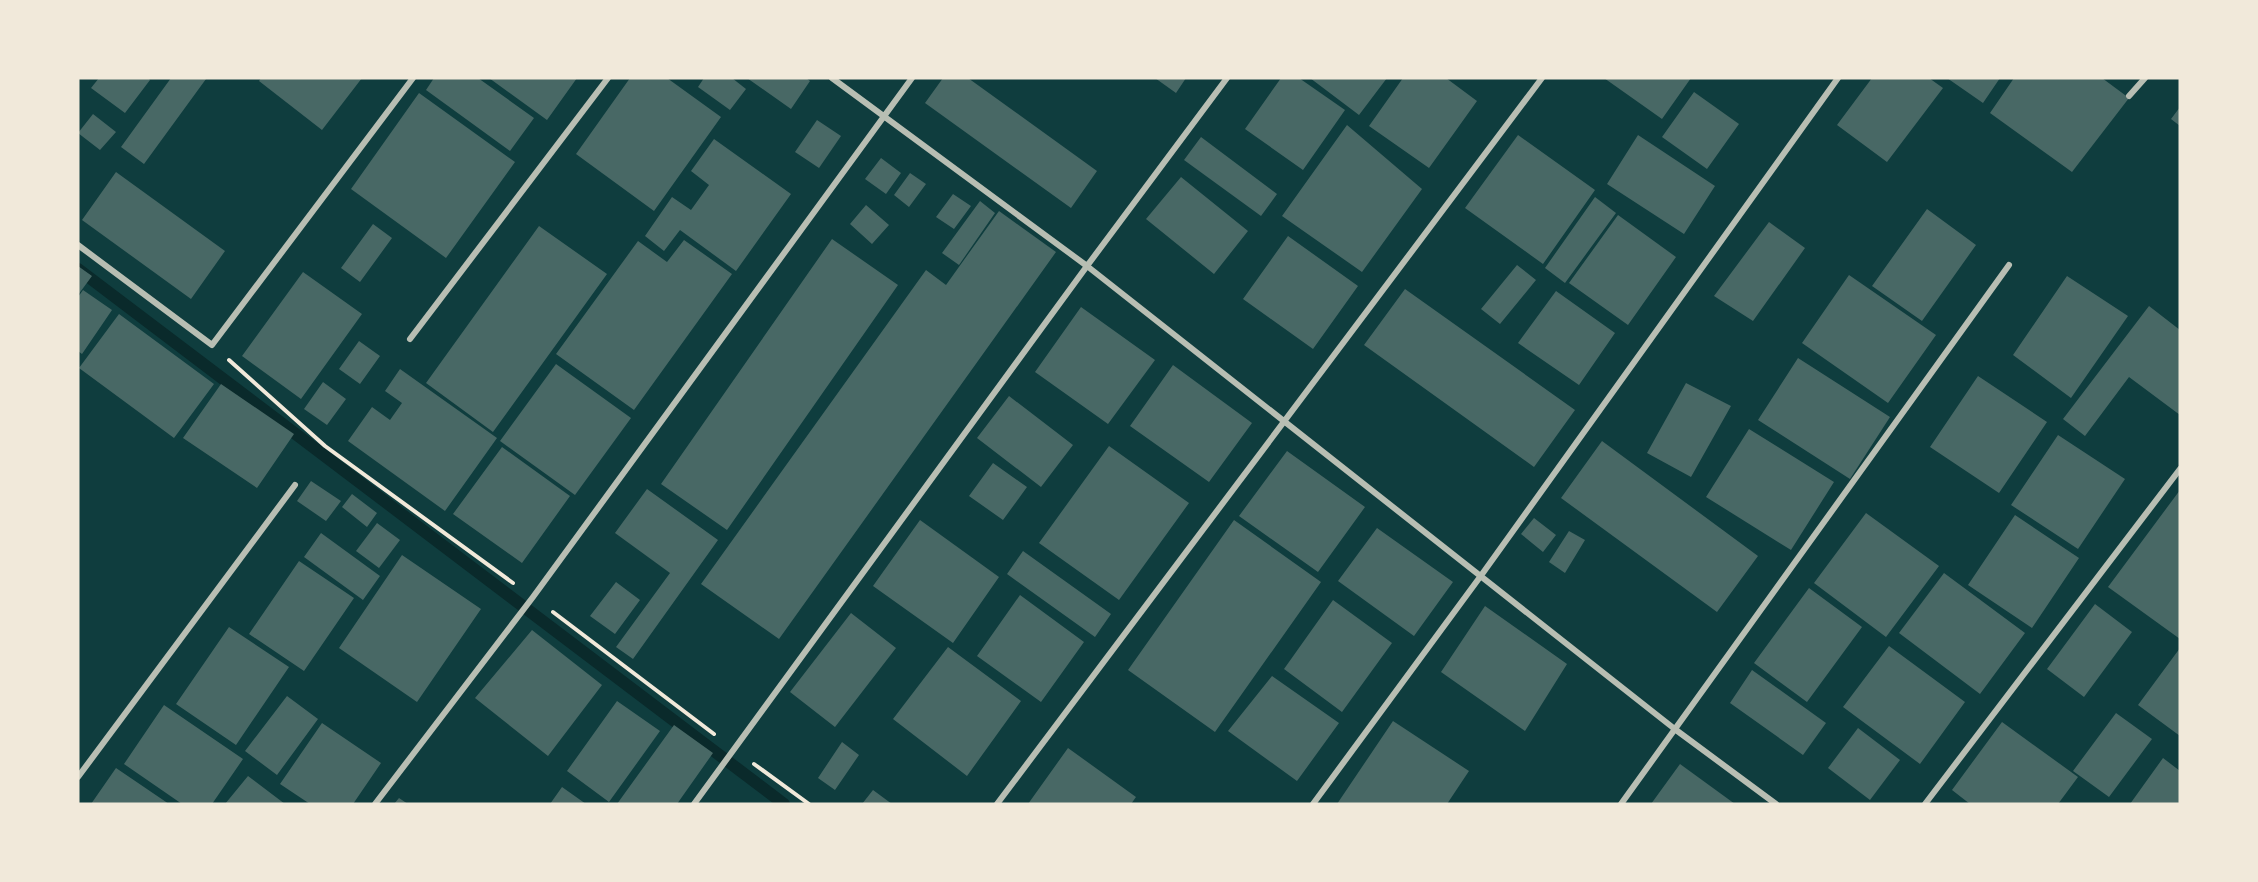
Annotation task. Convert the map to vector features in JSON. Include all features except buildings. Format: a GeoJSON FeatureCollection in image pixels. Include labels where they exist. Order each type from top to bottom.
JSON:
{"type":"FeatureCollection","features":[{"type":"Feature","properties":{"kind":"street"},"geometry":{"type":"LineString","coordinates":[[78,244],[212,345],[413,78]]}},
{"type":"Feature","properties":{"kind":"street"},"geometry":{"type":"LineString","coordinates":[[410,339],[608,78]]}},
{"type":"Feature","properties":{"kind":"street"},"geometry":{"type":"LineString","coordinates":[[832,78],[1087,266],[1480,577],[1676,730],[1776,804]]}},
{"type":"Feature","properties":{"kind":"street"},"geometry":{"type":"LineString","coordinates":[[375,804],[533,597],[912,78]]}},
{"type":"Feature","properties":{"kind":"street"},"geometry":{"type":"LineString","coordinates":[[693,804],[735,750],[1087,266],[1227,78]]}},
{"type":"Feature","properties":{"kind":"street"},"geometry":{"type":"LineString","coordinates":[[997,804],[1542,78]]}},
{"type":"Feature","properties":{"kind":"street"},"geometry":{"type":"LineString","coordinates":[[1313,804],[1480,577],[1838,78]]}},
{"type":"Feature","properties":{"kind":"street"},"geometry":{"type":"LineString","coordinates":[[2130,96],[2145,78]]}},
{"type":"Feature","properties":{"kind":"street"},"geometry":{"type":"LineString","coordinates":[[1621,804],[2009,265]]}},
{"type":"Feature","properties":{"kind":"street"},"geometry":{"type":"LineString","coordinates":[[1926,804],[2180,469]]}},
{"type":"Feature","properties":{"kind":"street"},"geometry":{"type":"LineString","coordinates":[[78,777],[295,485]]}},
{"type":"Feature","properties":{"kind":"path"},"geometry":{"type":"LineString","coordinates":[[212,345],[325,446],[533,597],[809,804]]}},
{"type":"Feature","properties":{"kind":"waterway"},"geometry":{"type":"LineString","coordinates":[[78,269],[784,804]]}}]}
